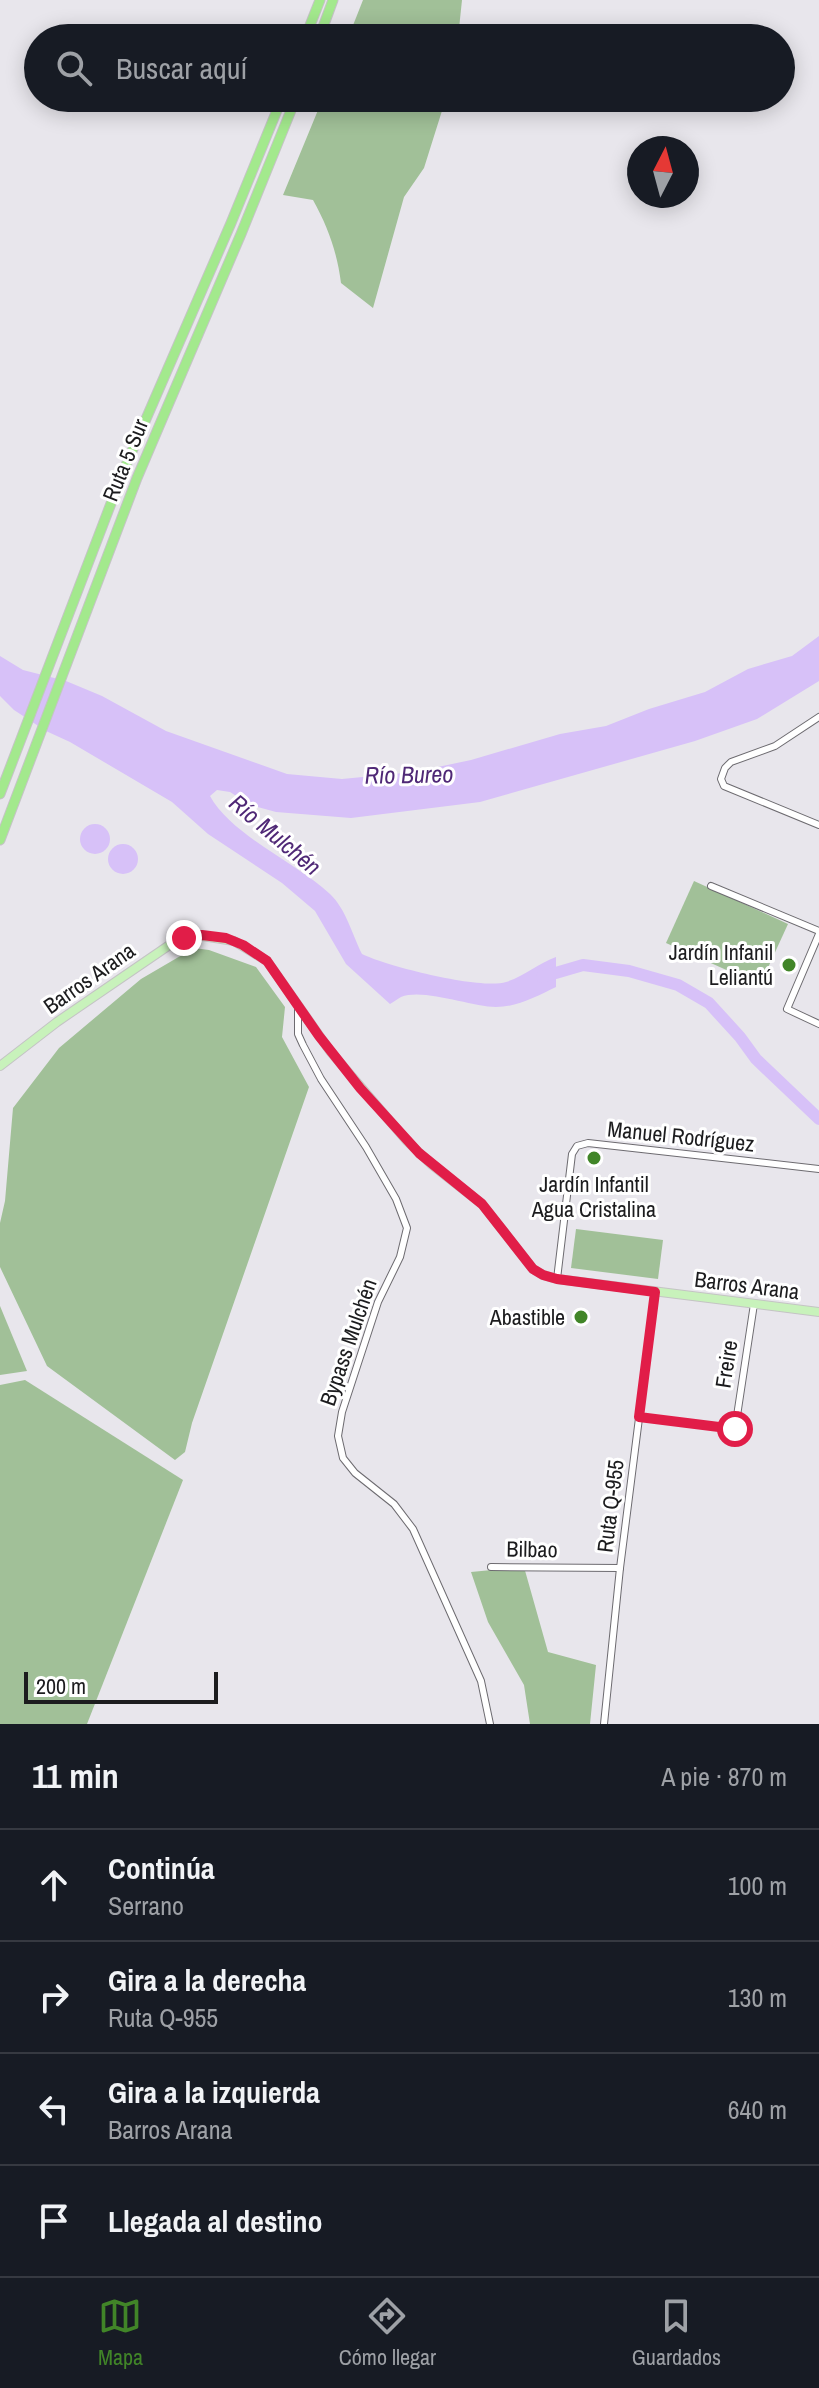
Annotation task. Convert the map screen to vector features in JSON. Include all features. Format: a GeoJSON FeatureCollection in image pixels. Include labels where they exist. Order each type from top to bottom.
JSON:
{"type":"FeatureCollection","features":[{"type":"Feature","properties":{"kind":"highway"},"geometry":{"type":"LineString","coordinates":[[311,24],[320,0]]}},
{"type":"Feature","properties":{"kind":"highway"},"geometry":{"type":"LineString","coordinates":[[324,24],[333,0]]}},
{"type":"Feature","properties":{"kind":"highway","name":"Ruta 5 Sur"},"geometry":{"type":"LineString","coordinates":[[0,794],[123,472],[226,237],[276,112]]}},
{"type":"Feature","properties":{"kind":"highway","name":"Ruta 5 Sur"},"geometry":{"type":"LineString","coordinates":[[0,840],[148,452],[290,112]]}},
{"type":"Feature","properties":{"kind":"main road","name":"Barros Arana"},"geometry":{"type":"LineString","coordinates":[[0,1066],[148,958],[190,936],[226,938],[252,950],[274,969],[345,1070],[407,1141],[482,1204],[533,1269],[557,1279],[819,1312]]}},
{"type":"Feature","properties":{"kind":"street"},"geometry":{"type":"LineString","coordinates":[[819,717],[775,746],[727,765],[721,775],[724,786],[819,825]]}},
{"type":"Feature","properties":{"kind":"street"},"geometry":{"type":"LineString","coordinates":[[711,886],[819,932],[787,1009],[819,1024]]}},
{"type":"Feature","properties":{"kind":"street","name":"Bypass Mulchén"},"geometry":{"type":"LineString","coordinates":[[298,1006],[298,1034],[303,1045],[396,1199],[407,1228],[400,1257],[378,1302],[342,1412],[338,1429],[339,1448],[350,1468],[394,1504],[417,1537],[481,1681],[490,1724]]}},
{"type":"Feature","properties":{"kind":"street","name":"Manuel Rodríguez"},"geometry":{"type":"LineString","coordinates":[[557,1279],[572,1154],[577,1146],[588,1143],[819,1169]]}},
{"type":"Feature","properties":{"kind":"street","name":"Ruta Q-955"},"geometry":{"type":"LineString","coordinates":[[604,1724],[655,1292]]}},
{"type":"Feature","properties":{"kind":"street","name":"Freire"},"geometry":{"type":"LineString","coordinates":[[639,1417],[735,1429],[754,1304]]}},
{"type":"Feature","properties":{"kind":"street","name":"Bilbao"},"geometry":{"type":"LineString","coordinates":[[491,1567],[620,1568]]}},
{"type":"Feature","properties":{"kind":"green space"},"geometry":{"type":"Polygon","coordinates":[[[363,0],[462,0],[459,24],[354,24],[363,0]]]}},
{"type":"Feature","properties":{"kind":"green space"},"geometry":{"type":"Polygon","coordinates":[[[317,112],[442,112],[424,168],[404,197],[373,308],[341,283],[331,240],[313,200],[283,195],[317,112]]]}},
{"type":"Feature","properties":{"kind":"green space"},"geometry":{"type":"Polygon","coordinates":[[[694,881],[788,924],[760,985],[666,943],[694,881]]]}},
{"type":"Feature","properties":{"kind":"green space"},"geometry":{"type":"Polygon","coordinates":[[[194,948],[209,950],[256,967],[285,1007],[282,1037],[309,1087],[192,1423],[185,1452],[175,1460],[47,1366],[0,1267],[0,1223],[5,1201],[13,1108],[59,1048],[141,979],[194,948]]]}},
{"type":"Feature","properties":{"kind":"green space"},"geometry":{"type":"Polygon","coordinates":[[[576,1229],[663,1240],[658,1279],[571,1268],[576,1229]]]}},
{"type":"Feature","properties":{"kind":"green space"},"geometry":{"type":"Polygon","coordinates":[[[0,1306],[27,1371],[0,1375],[0,1306]]]}},
{"type":"Feature","properties":{"kind":"green space"},"geometry":{"type":"Polygon","coordinates":[[[25,1380],[183,1480],[87,1724],[0,1724],[0,1385],[25,1380]]]}},
{"type":"Feature","properties":{"kind":"green space"},"geometry":{"type":"Polygon","coordinates":[[[524,1567],[548,1652],[596,1665],[590,1724],[530,1724],[524,1685],[488,1622],[471,1572],[524,1567]]]}},
{"type":"Feature","properties":{"kind":"water","name":"Río Bureo"},"geometry":{"type":"Polygon","coordinates":[[[819,636],[819,681],[757,719],[695,741],[480,802],[351,818],[276,812],[250,805],[230,792],[217,790],[210,796],[248,836],[316,882],[336,900],[362,954],[434,976],[494,984],[512,980],[556,957],[556,987],[504,1007],[422,995],[401,997],[390,1004],[346,964],[315,911],[282,883],[208,834],[172,802],[46,731],[14,710],[0,696],[0,656],[23,670],[66,681],[102,696],[166,731],[287,774],[342,779],[414,772],[471,760],[560,734],[606,726],[705,692],[748,669],[792,656],[819,636]]]}},
{"type":"Feature","properties":{"kind":"water"},"geometry":{"type":"Polygon","coordinates":[[[95,824],[106,828],[110,839],[106,850],[95,854],[84,850],[80,839],[84,828],[95,824]]]}},
{"type":"Feature","properties":{"kind":"water"},"geometry":{"type":"Polygon","coordinates":[[[123,844],[134,848],[138,859],[134,870],[123,874],[112,870],[108,859],[112,848],[123,844]]]}},
{"type":"Feature","properties":{"kind":"waterway","name":"Río Mulchén"},"geometry":{"type":"LineString","coordinates":[[542,977],[583,965],[629,971],[678,985],[709,1003],[756,1059],[819,1119]]}},
{"type":"Feature","properties":{"kind":"place","name":"Jardín Infanil Leliantú"},"geometry":{"type":"Point","coordinates":[789,965]}},
{"type":"Feature","properties":{"kind":"place","name":"Jardín Infantil Agua Cristalina"},"geometry":{"type":"Point","coordinates":[594,1158]}},
{"type":"Feature","properties":{"kind":"place","name":"Abastible"},"geometry":{"type":"Point","coordinates":[581,1317]}},
{"type":"Feature","properties":{"kind":"route"},"geometry":{"type":"LineString","coordinates":[[184,938],[202,935],[226,938],[267,961],[360,1088],[419,1153],[482,1204],[533,1269],[557,1279],[655,1292],[639,1417],[735,1429]]}}]}
